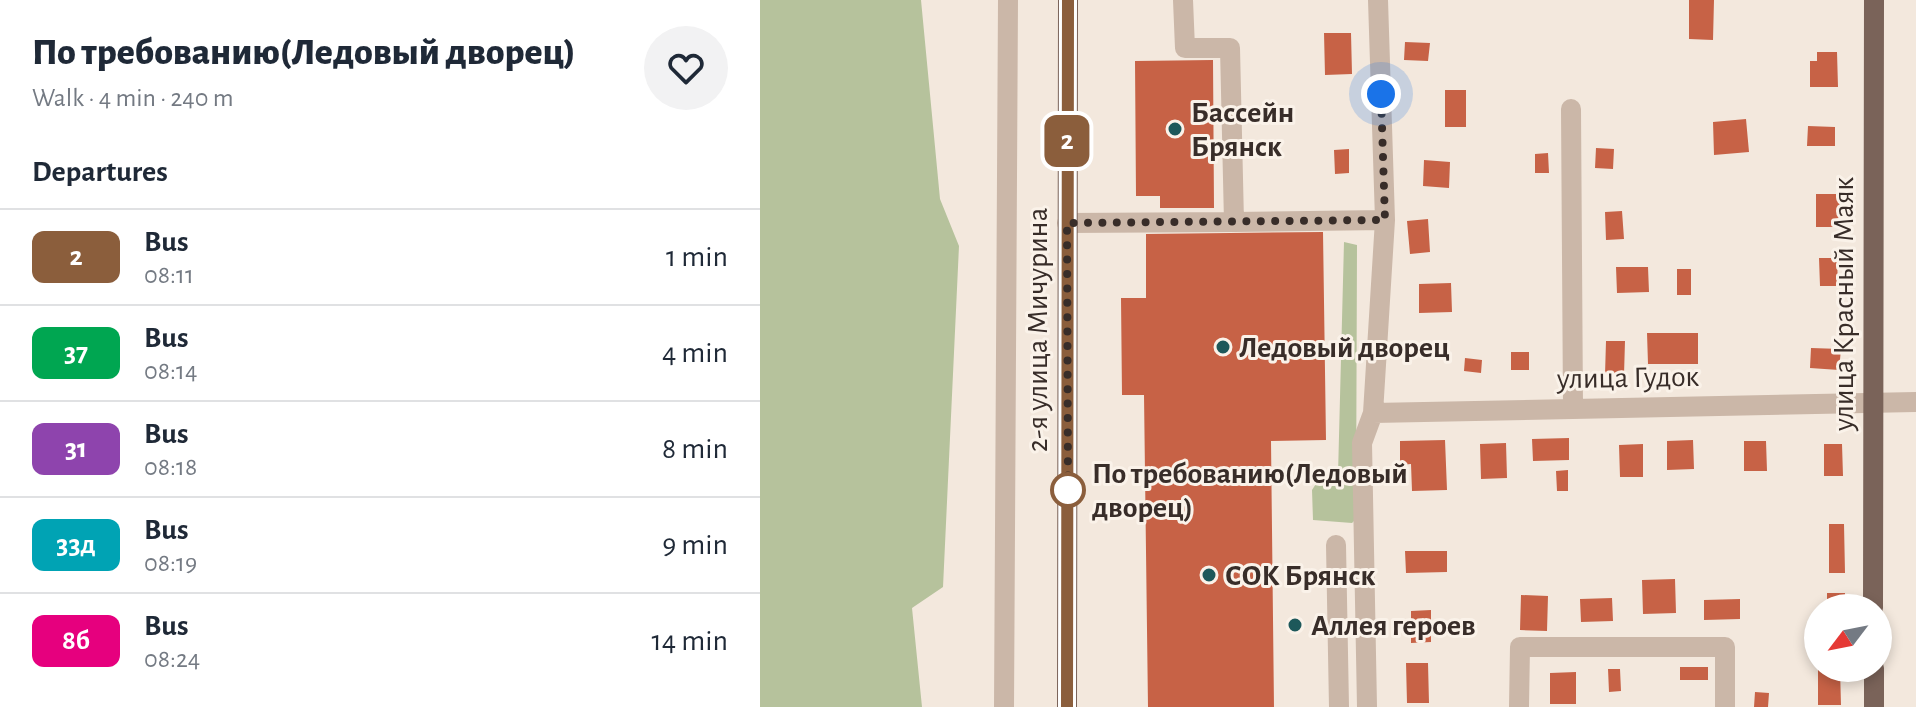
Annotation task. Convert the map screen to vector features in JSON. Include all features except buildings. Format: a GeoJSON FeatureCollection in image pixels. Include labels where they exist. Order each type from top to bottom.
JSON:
{"type":"FeatureCollection","features":[{"type":"Feature","properties":{"kind":"main road","name":"2-я улица Мичурина"},"geometry":{"type":"LineString","coordinates":[[1067,707],[1068,0]]}},
{"type":"Feature","properties":{"kind":"main road","name":"улица Красный Маяк"},"geometry":{"type":"LineString","coordinates":[[1873,594],[1874,0]]}},
{"type":"Feature","properties":{"kind":"main road"},"geometry":{"type":"LineString","coordinates":[[1874,682],[1874,707]]}},
{"type":"Feature","properties":{"kind":"street"},"geometry":{"type":"LineString","coordinates":[[1004,707],[1008,0]]}},
{"type":"Feature","properties":{"kind":"street"},"geometry":{"type":"LineString","coordinates":[[1183,0],[1185,48],[1230,48],[1234,222]]}},
{"type":"Feature","properties":{"kind":"street"},"geometry":{"type":"LineString","coordinates":[[1367,707],[1362,443],[1373,413],[1385,220],[1378,0]]}},
{"type":"Feature","properties":{"kind":"street"},"geometry":{"type":"LineString","coordinates":[[1571,109],[1573,407]]}},
{"type":"Feature","properties":{"kind":"street"},"geometry":{"type":"LineString","coordinates":[[1067,223],[1385,220]]}},
{"type":"Feature","properties":{"kind":"street","name":"улица Гудок"},"geometry":{"type":"LineString","coordinates":[[1373,413],[1916,402]]}},
{"type":"Feature","properties":{"kind":"street"},"geometry":{"type":"LineString","coordinates":[[1336,545],[1339,707]]}},
{"type":"Feature","properties":{"kind":"street"},"geometry":{"type":"LineString","coordinates":[[1338,637],[1365,638]]}},
{"type":"Feature","properties":{"kind":"street"},"geometry":{"type":"LineString","coordinates":[[1519,707],[1520,647],[1725,647],[1725,707]]}},
{"type":"Feature","properties":{"kind":"green space"},"geometry":{"type":"Polygon","coordinates":[[[760,0],[921,0],[940,199],[959,246],[943,587],[912,608],[922,707],[760,707],[760,0]]]}},
{"type":"Feature","properties":{"kind":"green space"},"geometry":{"type":"Polygon","coordinates":[[[1344,242],[1357,245],[1356,519],[1352,523],[1313,520],[1312,490],[1321,476],[1338,475],[1344,242]]]}},
{"type":"Feature","properties":{"kind":"bus line","name":"2"},"geometry":{"type":"LineString","coordinates":[[1067,707],[1068,0]]}},
{"type":"Feature","properties":{"kind":"place","name":"Бассейн Брянск"},"geometry":{"type":"Point","coordinates":[1175,129]}},
{"type":"Feature","properties":{"kind":"place","name":"Ледовый дворец"},"geometry":{"type":"Point","coordinates":[1223,347]}},
{"type":"Feature","properties":{"kind":"place","name":"По требованию(Ледовый дворец)"},"geometry":{"type":"Point","coordinates":[1068,490]}},
{"type":"Feature","properties":{"kind":"place","name":"СОК Брянск"},"geometry":{"type":"Point","coordinates":[1209,575]}},
{"type":"Feature","properties":{"kind":"place","name":"Аллея героев"},"geometry":{"type":"Point","coordinates":[1295,625]}},
{"type":"Feature","properties":{"kind":"route"},"geometry":{"type":"LineString","coordinates":[[1068,490],[1067,223],[1385,220],[1381,94]]}}]}
